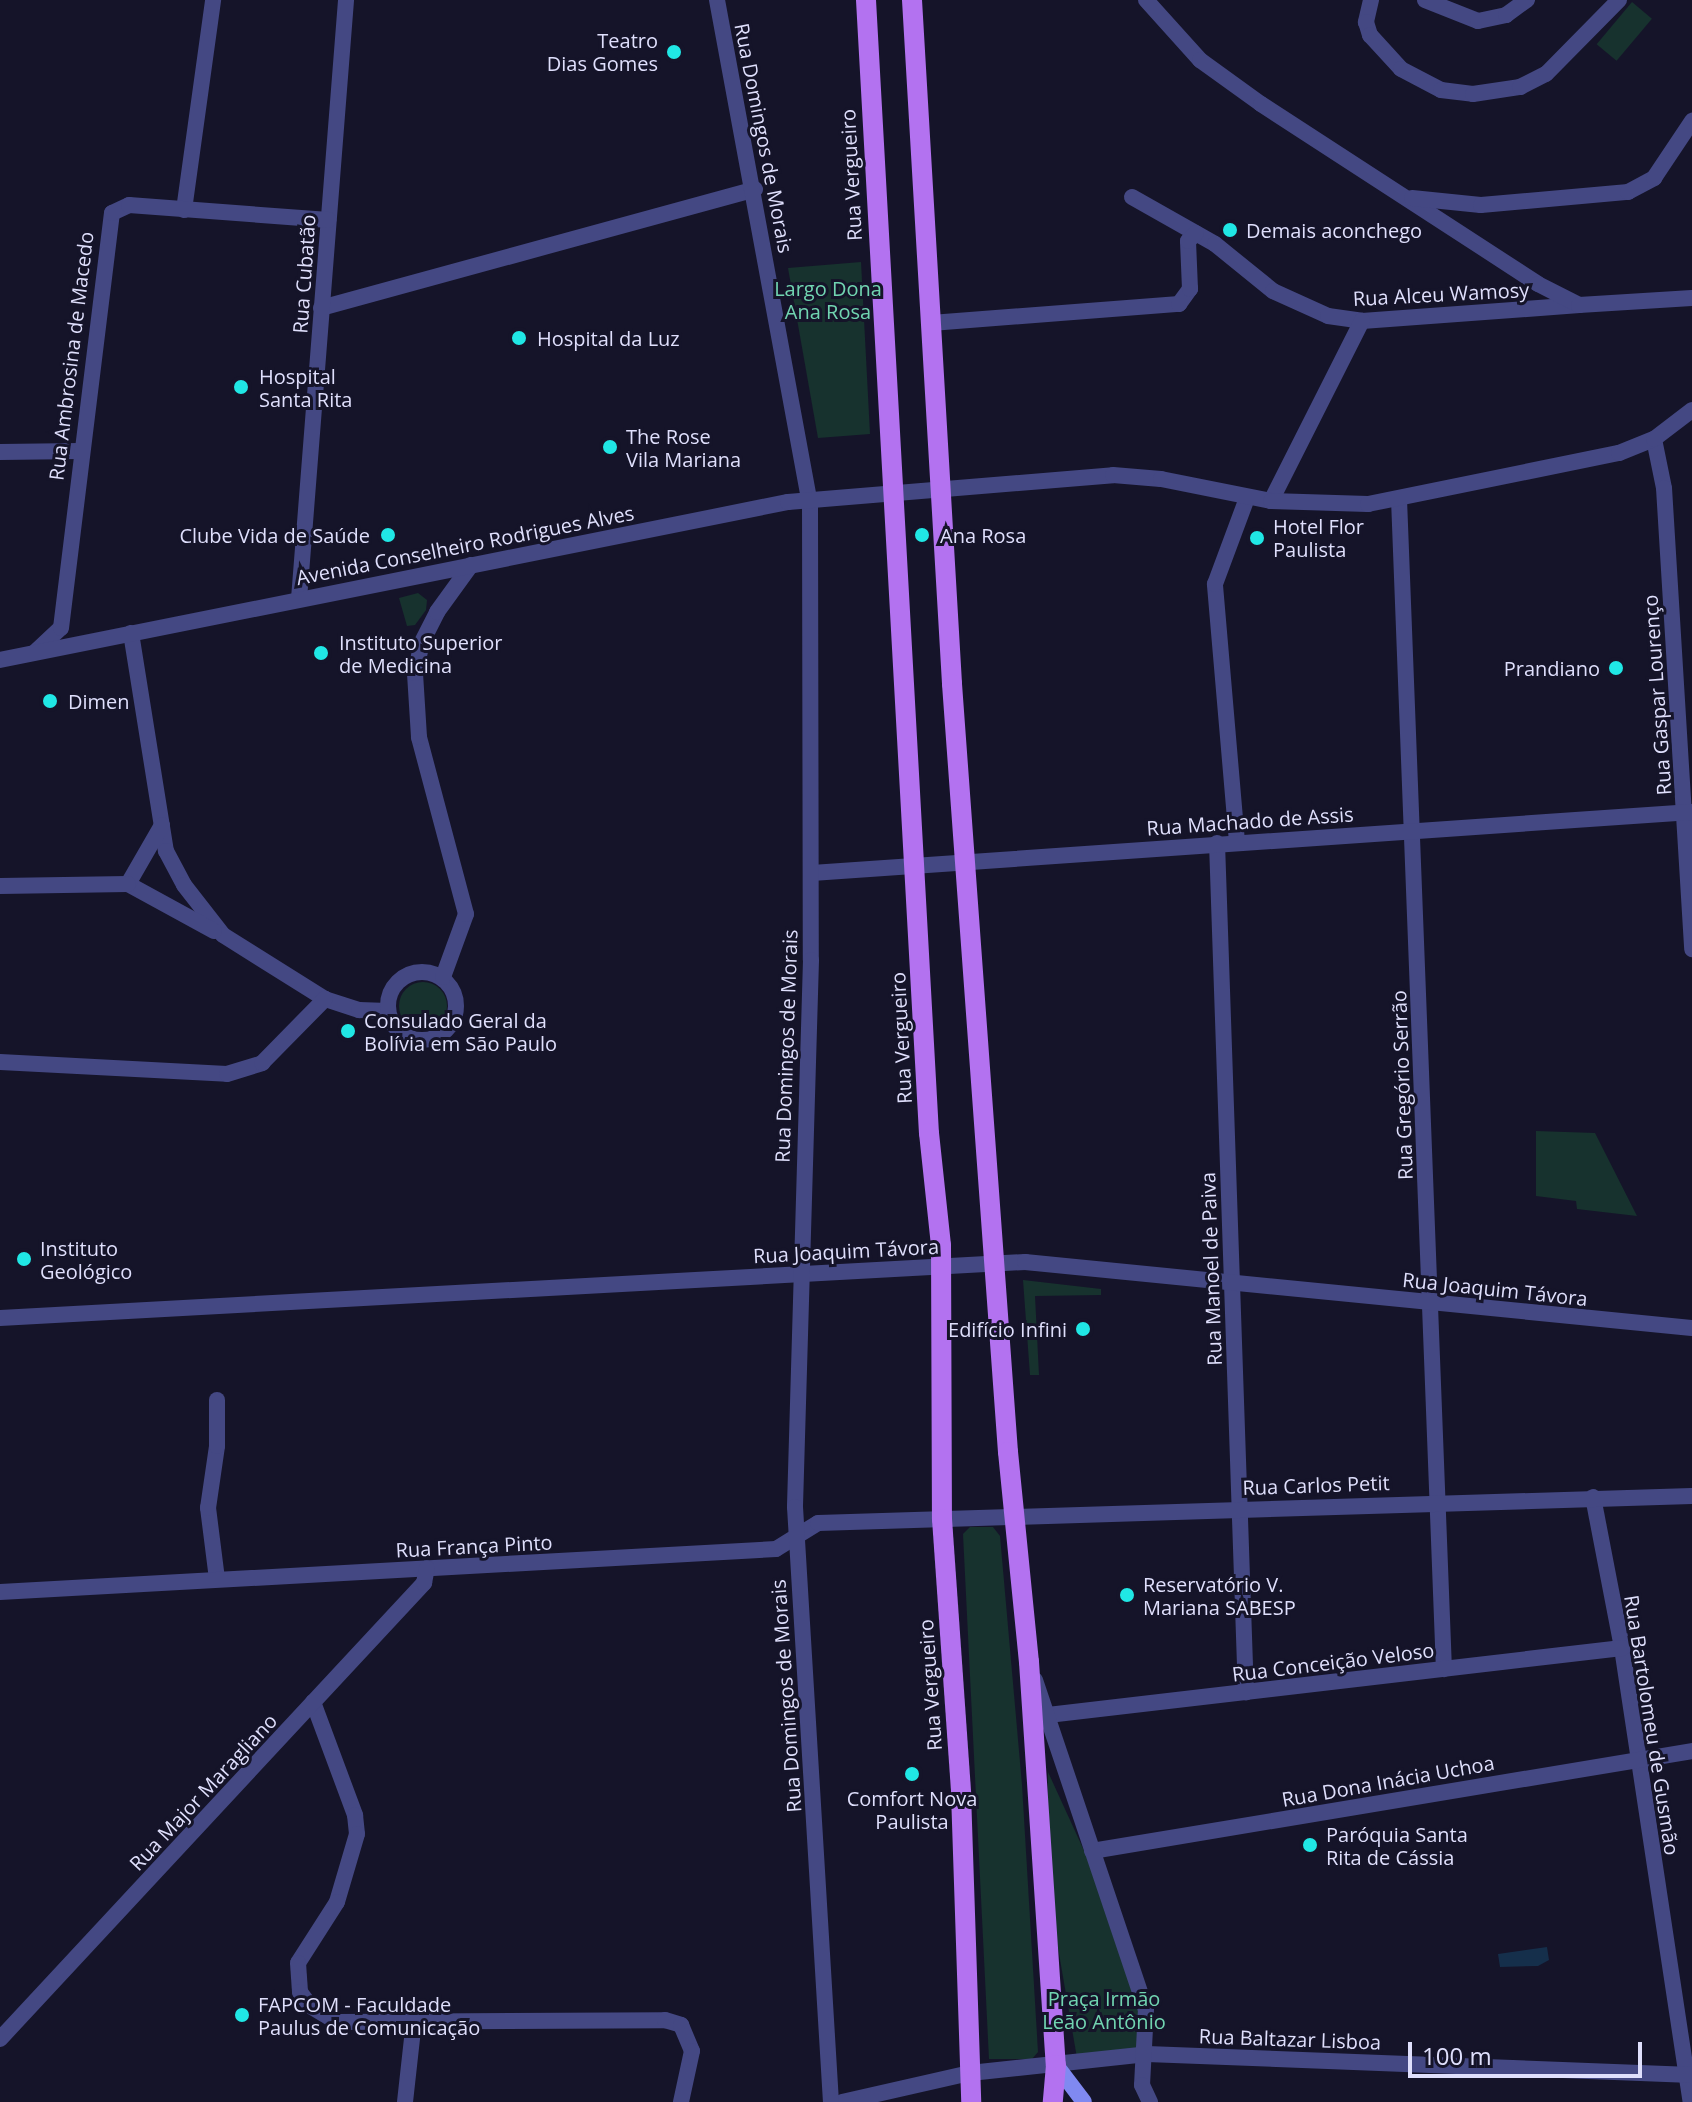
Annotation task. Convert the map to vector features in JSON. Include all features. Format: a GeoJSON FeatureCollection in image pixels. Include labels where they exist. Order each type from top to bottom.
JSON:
{"type":"FeatureCollection","features":[{"type":"Feature","properties":{"kind":"main road","name":"Rua Vergueiro"},"geometry":{"type":"LineString","coordinates":[[866,0],[941,1265],[942,1519],[961,1793],[971,2102]]}},
{"type":"Feature","properties":{"kind":"main road"},"geometry":{"type":"LineString","coordinates":[[912,0],[940,489],[994,1263],[1029,1662],[1056,2065],[1053,2102]]}},
{"type":"Feature","properties":{"kind":"main road"},"geometry":{"type":"LineString","coordinates":[[1056,2065],[1084,2102]]}},
{"type":"Feature","properties":{"kind":"street"},"geometry":{"type":"LineString","coordinates":[[184,210],[213,0]]}},
{"type":"Feature","properties":{"kind":"street","name":"Rua Cubatão"},"geometry":{"type":"LineString","coordinates":[[299,599],[346,0]]}},
{"type":"Feature","properties":{"kind":"street","name":"Rua Domingos de Morais"},"geometry":{"type":"LineString","coordinates":[[717,0],[755,189],[810,500],[808,849],[812,873],[799,1273],[796,1535],[831,2102]]}},
{"type":"Feature","properties":{"kind":"street"},"geometry":{"type":"LineString","coordinates":[[1146,0],[1200,60],[1538,284],[1579,305]]}},
{"type":"Feature","properties":{"kind":"street"},"geometry":{"type":"LineString","coordinates":[[1371,0],[1366,22],[1370,35],[1401,69],[1441,90],[1473,94],[1520,87],[1546,74],[1619,0]]}},
{"type":"Feature","properties":{"kind":"street"},"geometry":{"type":"LineString","coordinates":[[1425,0],[1456,17],[1478,21],[1506,15],[1527,0]]}},
{"type":"Feature","properties":{"kind":"street"},"geometry":{"type":"LineString","coordinates":[[1408,197],[1481,205],[1628,192],[1654,178],[1692,121]]}},
{"type":"Feature","properties":{"kind":"street"},"geometry":{"type":"LineString","coordinates":[[321,308],[755,189]]}},
{"type":"Feature","properties":{"kind":"street","name":"Rua Alceu Wamosy"},"geometry":{"type":"LineString","coordinates":[[1132,197],[1196,233],[1273,291],[1328,316],[1362,321],[1692,298]]}},
{"type":"Feature","properties":{"kind":"street","name":"Rua Ambrosina de Macedo"},"geometry":{"type":"LineString","coordinates":[[61,628],[108,218],[122,206],[328,220]]}},
{"type":"Feature","properties":{"kind":"street"},"geometry":{"type":"LineString","coordinates":[[931,323],[1179,304],[1190,289],[1188,241],[1196,233]]}},
{"type":"Feature","properties":{"kind":"street"},"geometry":{"type":"LineString","coordinates":[[1271,501],[1362,321]]}},
{"type":"Feature","properties":{"kind":"street"},"geometry":{"type":"LineString","coordinates":[[1654,439],[1692,410]]}},
{"type":"Feature","properties":{"kind":"street","name":"Avenida Conselheiro Rodrigues Alves"},"geometry":{"type":"LineString","coordinates":[[0,660],[810,500],[1113,475],[1161,479],[1247,498],[1344,506],[1399,499],[1570,465],[1654,439]]}},
{"type":"Feature","properties":{"kind":"street","name":"Rua Gaspar Lourenço"},"geometry":{"type":"LineString","coordinates":[[1654,439],[1664,488],[1688,812],[1692,949]]}},
{"type":"Feature","properties":{"kind":"street"},"geometry":{"type":"LineString","coordinates":[[0,452],[80,451]]}},
{"type":"Feature","properties":{"kind":"street"},"geometry":{"type":"LineString","coordinates":[[1237,842],[1215,584],[1247,498]]}},
{"type":"Feature","properties":{"kind":"street","name":"Rua Gregório Serrão"},"geometry":{"type":"LineString","coordinates":[[1399,499],[1444,1669]]}},
{"type":"Feature","properties":{"kind":"street"},"geometry":{"type":"LineString","coordinates":[[443,977],[466,914],[419,737],[415,673],[422,642],[437,612],[471,565]]}},
{"type":"Feature","properties":{"kind":"street"},"geometry":{"type":"LineString","coordinates":[[35,652],[61,628],[92,641]]}},
{"type":"Feature","properties":{"kind":"street"},"geometry":{"type":"LineString","coordinates":[[131,633],[162,825],[172,866],[223,935]]}},
{"type":"Feature","properties":{"kind":"street","name":"Rua Machado de Assis"},"geometry":{"type":"LineString","coordinates":[[812,873],[1688,812]]}},
{"type":"Feature","properties":{"kind":"street"},"geometry":{"type":"LineString","coordinates":[[128,884],[162,825]]}},
{"type":"Feature","properties":{"kind":"street","name":"Rua Manoel de Paiva"},"geometry":{"type":"LineString","coordinates":[[1217,843],[1246,1693]]}},
{"type":"Feature","properties":{"kind":"street"},"geometry":{"type":"LineString","coordinates":[[0,886],[128,884],[223,935],[325,999],[359,1010],[388,1011]]}},
{"type":"Feature","properties":{"kind":"street"},"geometry":{"type":"LineString","coordinates":[[419,972],[443,977],[453,989],[457,1008],[444,1034],[425,1041],[406,1037],[388,1011],[390,994],[401,979],[419,972]]}},
{"type":"Feature","properties":{"kind":"street"},"geometry":{"type":"LineString","coordinates":[[0,1062],[186,1075],[237,1072],[262,1063],[325,999]]}},
{"type":"Feature","properties":{"kind":"street","name":"Rua Joaquim Távora"},"geometry":{"type":"LineString","coordinates":[[0,1318],[1025,1262],[1692,1328]]}},
{"type":"Feature","properties":{"kind":"street"},"geometry":{"type":"LineString","coordinates":[[217,1400],[217,1446],[208,1508],[217,1579]]}},
{"type":"Feature","properties":{"kind":"street","name":"Rua Carlos Petit"},"geometry":{"type":"LineString","coordinates":[[942,1519],[1692,1496]]}},
{"type":"Feature","properties":{"kind":"street","name":"Rua Bartolomeu de Gusmão"},"geometry":{"type":"LineString","coordinates":[[1593,1497],[1622,1648],[1636,1760],[1690,2075],[1691,2102]]}},
{"type":"Feature","properties":{"kind":"street","name":"Rua França Pinto"},"geometry":{"type":"LineString","coordinates":[[0,1592],[776,1549],[818,1523],[942,1519]]}},
{"type":"Feature","properties":{"kind":"street","name":"Rua Major Maragliano"},"geometry":{"type":"LineString","coordinates":[[0,2039],[424,1583],[427,1568]]}},
{"type":"Feature","properties":{"kind":"street","name":"Rua Conceição Veloso"},"geometry":{"type":"LineString","coordinates":[[1048,1715],[1622,1648]]}},
{"type":"Feature","properties":{"kind":"street"},"geometry":{"type":"LineString","coordinates":[[1029,1662],[1146,2009],[1147,2054],[1142,2085],[1150,2102]]}},
{"type":"Feature","properties":{"kind":"street"},"geometry":{"type":"LineString","coordinates":[[313,1702],[355,1815],[357,1834],[342,1892],[298,1963],[300,1992],[310,2006],[337,2022],[665,2020],[681,2025],[692,2051],[681,2102]]}},
{"type":"Feature","properties":{"kind":"street","name":"Rua Dona Inácia Uchoa"},"geometry":{"type":"LineString","coordinates":[[1092,1851],[1692,1751]]}},
{"type":"Feature","properties":{"kind":"street"},"geometry":{"type":"LineString","coordinates":[[405,2102],[414,2021]]}},
{"type":"Feature","properties":{"kind":"street","name":"Rua Baltazar Lisboa"},"geometry":{"type":"LineString","coordinates":[[842,2102],[970,2073],[1147,2054],[1690,2075]]}},
{"type":"Feature","properties":{"kind":"green space"},"geometry":{"type":"Polygon","coordinates":[[[1632,2],[1652,19],[1617,61],[1597,44],[1632,2]]]}},
{"type":"Feature","properties":{"kind":"green space","name":"Largo Dona Ana Rosa"},"geometry":{"type":"Polygon","coordinates":[[[861,262],[870,434],[818,438],[788,268],[861,262]]]}},
{"type":"Feature","properties":{"kind":"green space"},"geometry":{"type":"Polygon","coordinates":[[[418,593],[427,600],[426,610],[415,625],[407,626],[399,598],[418,593]]]}},
{"type":"Feature","properties":{"kind":"green space"},"geometry":{"type":"Polygon","coordinates":[[[423,982],[440,989],[447,1006],[440,1023],[423,1030],[406,1023],[399,1006],[406,989],[423,982]]]}},
{"type":"Feature","properties":{"kind":"green space"},"geometry":{"type":"Polygon","coordinates":[[[1536,1131],[1595,1133],[1637,1216],[1577,1209],[1576,1201],[1536,1196],[1536,1131]]]}},
{"type":"Feature","properties":{"kind":"green space"},"geometry":{"type":"Polygon","coordinates":[[[1023,1280],[1101,1289],[1101,1295],[1035,1296],[1039,1375],[1030,1375],[1023,1280]]]}},
{"type":"Feature","properties":{"kind":"green space"},"geometry":{"type":"Polygon","coordinates":[[[970,1527],[993,1527],[1000,1536],[1022,1785],[1038,2052],[1032,2059],[989,2059],[963,1534],[970,1527]]]}},
{"type":"Feature","properties":{"kind":"green space","name":"Praça Irmão Leão Antônio"},"geometry":{"type":"Polygon","coordinates":[[[1048,1772],[1097,1879],[1140,2004],[1140,2048],[1077,2058],[1057,1942],[1047,1840],[1048,1772]]]}},
{"type":"Feature","properties":{"kind":"water"},"geometry":{"type":"Polygon","coordinates":[[[1547,1947],[1549,1960],[1538,1966],[1500,1967],[1498,1954],[1547,1947]]]}},
{"type":"Feature","properties":{"kind":"place","name":"Teatro Dias Gomes"},"geometry":{"type":"Point","coordinates":[674,52]}},
{"type":"Feature","properties":{"kind":"place","name":"Demais aconchego"},"geometry":{"type":"Point","coordinates":[1230,230]}},
{"type":"Feature","properties":{"kind":"place","name":"Hospital da Luz"},"geometry":{"type":"Point","coordinates":[519,338]}},
{"type":"Feature","properties":{"kind":"place","name":"Hospital Santa Rita"},"geometry":{"type":"Point","coordinates":[241,387]}},
{"type":"Feature","properties":{"kind":"place","name":"The Rose Vila Mariana"},"geometry":{"type":"Point","coordinates":[610,447]}},
{"type":"Feature","properties":{"kind":"place","name":"Clube Vida de Saúde"},"geometry":{"type":"Point","coordinates":[388,535]}},
{"type":"Feature","properties":{"kind":"place","name":"Ana Rosa"},"geometry":{"type":"Point","coordinates":[922,535]}},
{"type":"Feature","properties":{"kind":"place","name":"Hotel Flor Paulista"},"geometry":{"type":"Point","coordinates":[1257,538]}},
{"type":"Feature","properties":{"kind":"place","name":"Instituto Superior de Medicina"},"geometry":{"type":"Point","coordinates":[321,653]}},
{"type":"Feature","properties":{"kind":"place","name":"Prandiano"},"geometry":{"type":"Point","coordinates":[1616,668]}},
{"type":"Feature","properties":{"kind":"place","name":"Dimen"},"geometry":{"type":"Point","coordinates":[50,701]}},
{"type":"Feature","properties":{"kind":"place","name":"Consulado Geral da Bolívia em São Paulo"},"geometry":{"type":"Point","coordinates":[348,1031]}},
{"type":"Feature","properties":{"kind":"place","name":"Instituto Geológico"},"geometry":{"type":"Point","coordinates":[24,1259]}},
{"type":"Feature","properties":{"kind":"place","name":"Edifício Infini"},"geometry":{"type":"Point","coordinates":[1083,1329]}},
{"type":"Feature","properties":{"kind":"place","name":"Reservatório V. Mariana SABESP"},"geometry":{"type":"Point","coordinates":[1127,1595]}},
{"type":"Feature","properties":{"kind":"place","name":"Comfort Nova Paulista"},"geometry":{"type":"Point","coordinates":[912,1774]}},
{"type":"Feature","properties":{"kind":"place","name":"Paróquia Santa Rita de Cássia"},"geometry":{"type":"Point","coordinates":[1310,1845]}},
{"type":"Feature","properties":{"kind":"place","name":"FAPCOM - Faculdade Paulus de Comunicação"},"geometry":{"type":"Point","coordinates":[242,2015]}}]}
